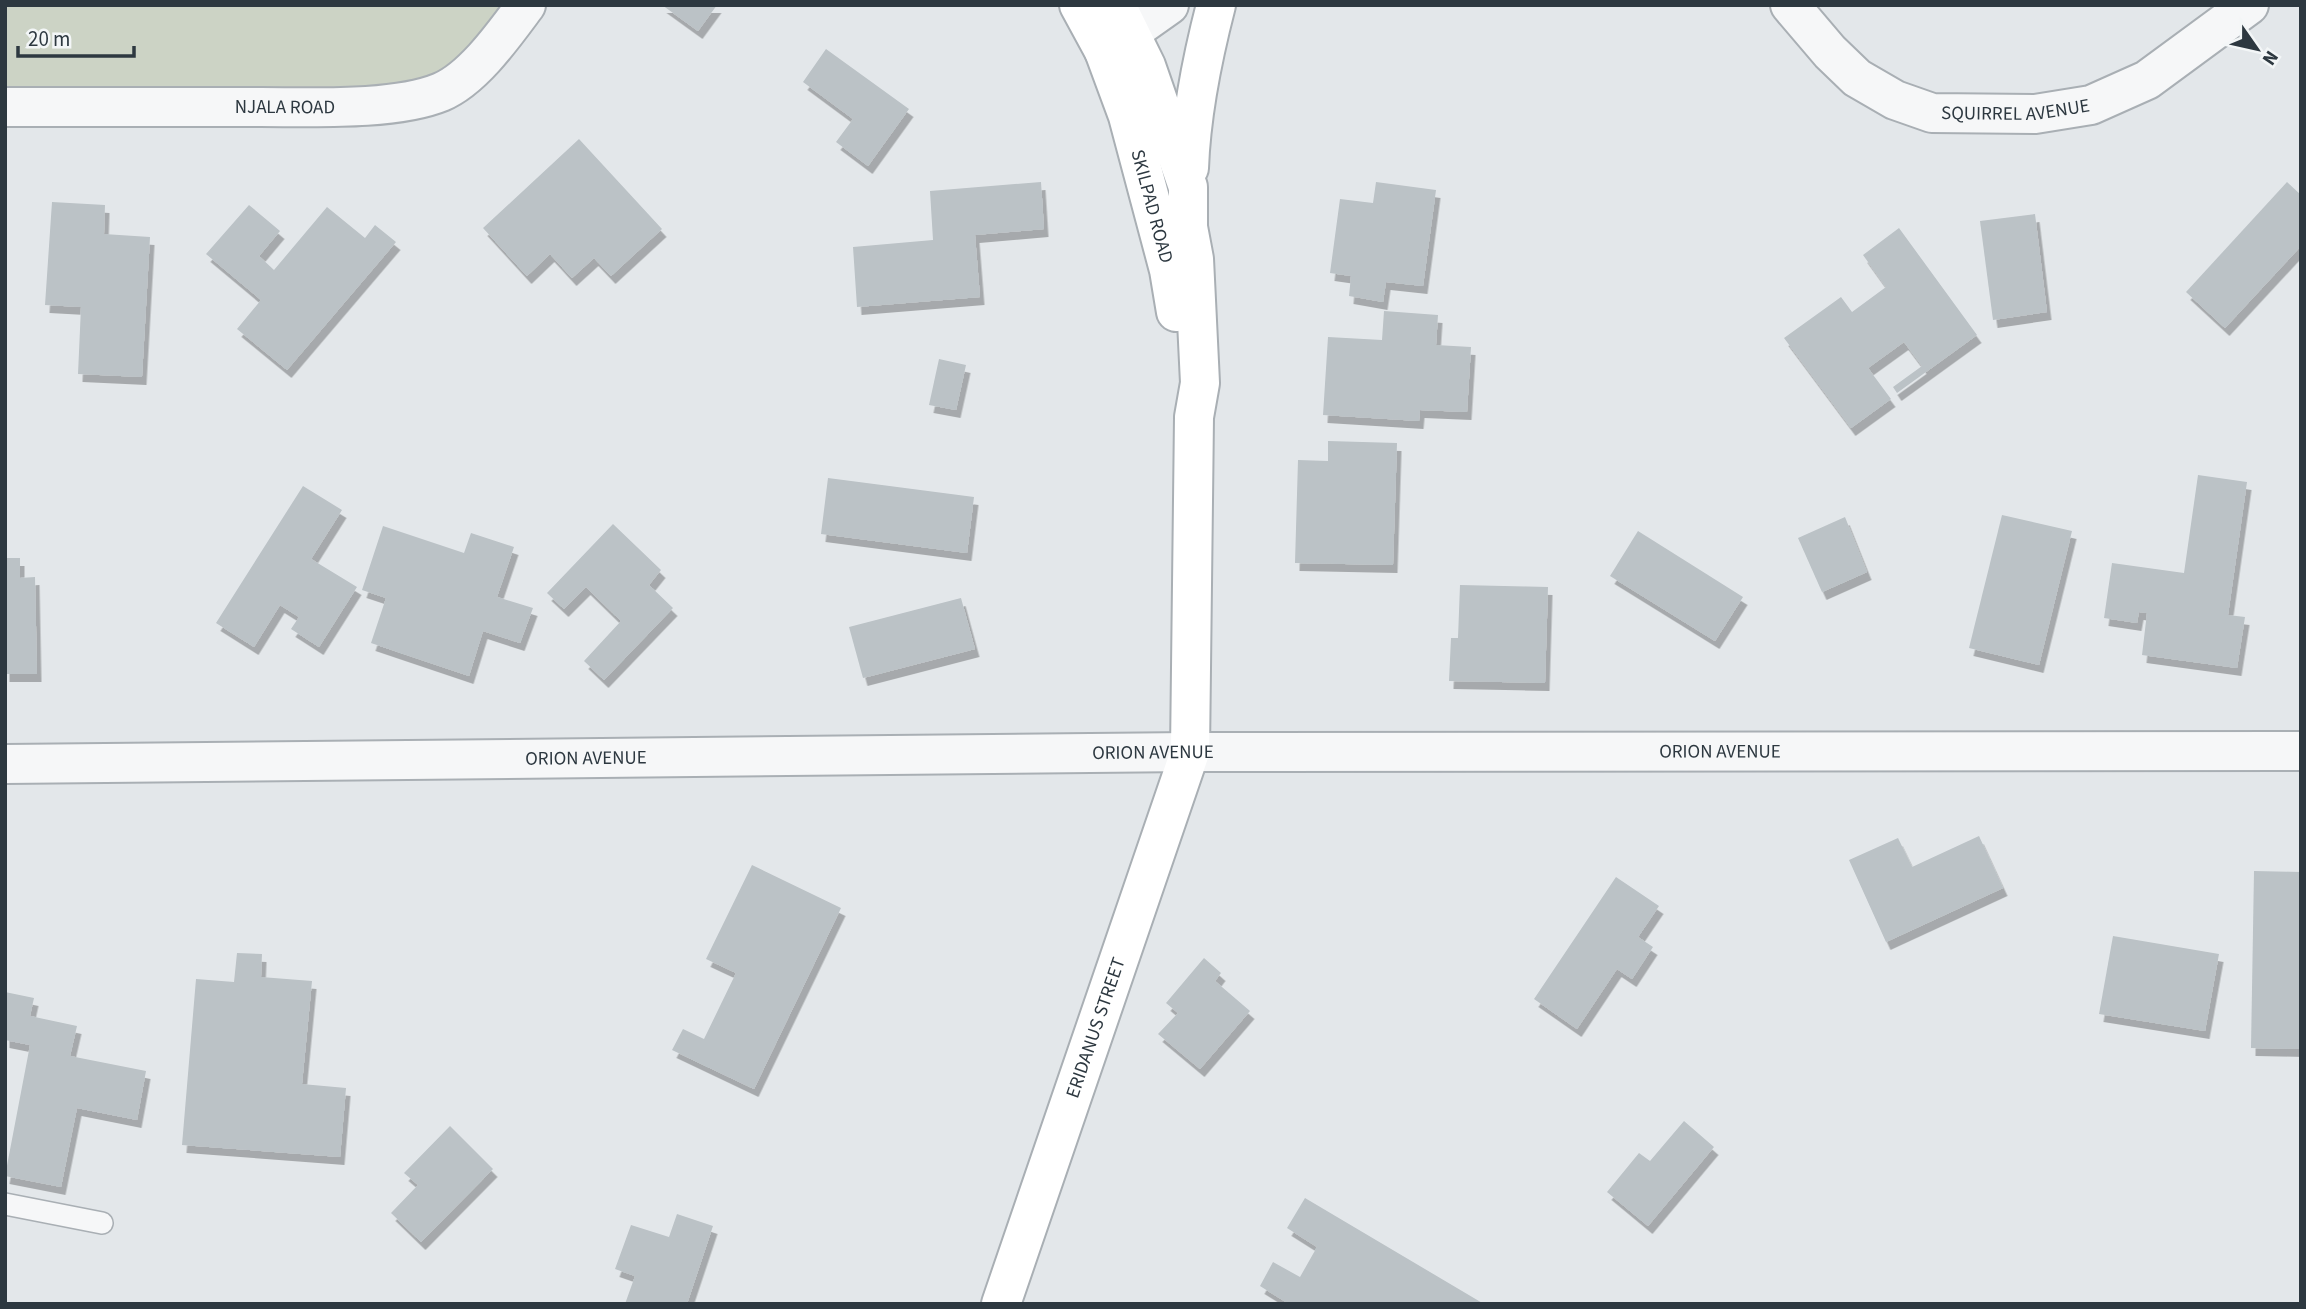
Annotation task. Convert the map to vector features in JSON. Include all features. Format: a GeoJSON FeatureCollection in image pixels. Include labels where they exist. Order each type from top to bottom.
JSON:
{"type":"FeatureCollection","features":[{"type":"Feature","properties":{"kind":"street","name":"NJALA ROAD"},"geometry":{"type":"LineString","coordinates":[[5,107],[332,106],[418,100],[443,91],[462,78],[526,5]]}},
{"type":"Feature","properties":{"kind":"street","name":"SKILPAD ROAD"},"geometry":{"type":"LineString","coordinates":[[1079,5],[1117,29],[1146,66],[1188,187],[1188,227],[1194,259],[1200,383],[1194,417],[1190,752]]}},
{"type":"Feature","properties":{"kind":"street"},"geometry":{"type":"LineString","coordinates":[[1117,29],[1169,5]]}},
{"type":"Feature","properties":{"kind":"street"},"geometry":{"type":"LineString","coordinates":[[1188,187],[1190,129],[1216,5]]}},
{"type":"Feature","properties":{"kind":"street","name":"SQUIRREL AVENUE"},"geometry":{"type":"LineString","coordinates":[[1790,5],[1830,52],[1857,78],[1895,100],[1932,113],[2035,114],[2091,105],[2147,80],[2249,5]]}},
{"type":"Feature","properties":{"kind":"street","name":"SKILPAD ROAD"},"geometry":{"type":"LineString","coordinates":[[1117,29],[1128,116],[1169,270],[1183,386],[1194,417]]}},
{"type":"Feature","properties":{"kind":"street","name":"ORION AVENUE"},"geometry":{"type":"LineString","coordinates":[[5,764],[1190,752],[2301,751]]}},
{"type":"Feature","properties":{"kind":"street","name":"ERIDANUS STREET"},"geometry":{"type":"LineString","coordinates":[[1001,1304],[1190,752]]}},
{"type":"Feature","properties":{"kind":"lane"},"geometry":{"type":"LineString","coordinates":[[5,1204],[102,1223]]}},
{"type":"Feature","properties":{"kind":"shaded area"},"geometry":{"type":"Polygon","coordinates":[[[5,5],[512,5],[443,78],[404,90],[5,93],[5,5]]]}},
{"type":"Feature","properties":{"kind":"building"},"geometry":{"type":"Polygon","coordinates":[[[662,5],[717,5],[698,31],[662,5]]]}},
{"type":"Feature","properties":{"kind":"building"},"geometry":{"type":"Polygon","coordinates":[[[826,49],[909,109],[868,166],[836,142],[853,119],[803,82],[826,49]]]}},
{"type":"Feature","properties":{"kind":"building"},"geometry":{"type":"Polygon","coordinates":[[[579,139],[662,229],[611,276],[594,258],[572,278],[550,254],[527,276],[483,228],[579,139]]]}},
{"type":"Feature","properties":{"kind":"building"},"geometry":{"type":"Polygon","coordinates":[[[1041,182],[1044,229],[975,235],[980,297],[857,307],[853,247],[933,240],[930,191],[1041,182]]]}},
{"type":"Feature","properties":{"kind":"building"},"geometry":{"type":"Polygon","coordinates":[[[1376,182],[1436,190],[1423,286],[1386,282],[1383,302],[1349,296],[1351,276],[1330,273],[1340,199],[1373,203],[1376,182]]]}},
{"type":"Feature","properties":{"kind":"building"},"geometry":{"type":"Polygon","coordinates":[[[2287,182],[2301,195],[2301,246],[2225,328],[2186,292],[2287,182]]]}},
{"type":"Feature","properties":{"kind":"building"},"geometry":{"type":"Polygon","coordinates":[[[52,202],[105,205],[104,234],[150,237],[142,377],[78,374],[81,307],[45,305],[52,202]]]}},
{"type":"Feature","properties":{"kind":"building"},"geometry":{"type":"Polygon","coordinates":[[[249,205],[280,231],[259,256],[274,270],[327,207],[365,238],[375,225],[396,242],[287,370],[237,329],[261,300],[206,254],[249,205]]]}},
{"type":"Feature","properties":{"kind":"building"},"geometry":{"type":"Polygon","coordinates":[[[2035,214],[2047,312],[1993,320],[1980,221],[2035,214]]]}},
{"type":"Feature","properties":{"kind":"building"},"geometry":{"type":"Polygon","coordinates":[[[1899,228],[1977,335],[1897,393],[1893,387],[1922,366],[1904,342],[1868,368],[1891,399],[1851,428],[1784,338],[1841,297],[1852,312],[1886,287],[1863,255],[1899,228]]]}},
{"type":"Feature","properties":{"kind":"building"},"geometry":{"type":"Polygon","coordinates":[[[1384,311],[1438,315],[1436,345],[1471,347],[1467,412],[1420,410],[1419,421],[1323,415],[1328,337],[1382,340],[1384,311]]]}},
{"type":"Feature","properties":{"kind":"building"},"geometry":{"type":"Polygon","coordinates":[[[939,359],[966,365],[956,410],[929,405],[939,359]]]}},
{"type":"Feature","properties":{"kind":"building"},"geometry":{"type":"Polygon","coordinates":[[[1328,441],[1397,443],[1393,565],[1295,563],[1298,460],[1328,461],[1328,441]]]}},
{"type":"Feature","properties":{"kind":"building"},"geometry":{"type":"Polygon","coordinates":[[[2198,475],[2247,482],[2228,615],[2245,617],[2237,668],[2142,655],[2147,613],[2139,612],[2137,623],[2104,618],[2112,563],[2184,573],[2198,475]]]}},
{"type":"Feature","properties":{"kind":"building"},"geometry":{"type":"Polygon","coordinates":[[[828,478],[974,497],[967,553],[821,534],[828,478]]]}},
{"type":"Feature","properties":{"kind":"building"},"geometry":{"type":"Polygon","coordinates":[[[303,486],[342,510],[311,559],[357,587],[319,647],[291,629],[299,617],[280,605],[254,647],[216,623],[303,486]]]}},
{"type":"Feature","properties":{"kind":"building"},"geometry":{"type":"Polygon","coordinates":[[[2002,515],[2072,531],[2039,665],[1969,648],[2002,515]]]}},
{"type":"Feature","properties":{"kind":"building"},"geometry":{"type":"Polygon","coordinates":[[[1845,517],[1867,572],[1822,592],[1798,538],[1845,517]]]}},
{"type":"Feature","properties":{"kind":"building"},"geometry":{"type":"Polygon","coordinates":[[[613,524],[661,570],[649,585],[673,608],[604,680],[584,661],[621,621],[586,587],[564,609],[547,593],[613,524]]]}},
{"type":"Feature","properties":{"kind":"building"},"geometry":{"type":"Polygon","coordinates":[[[383,526],[464,553],[471,533],[514,547],[497,597],[533,608],[520,643],[483,631],[469,676],[371,643],[386,598],[362,590],[383,526]]]}},
{"type":"Feature","properties":{"kind":"building"},"geometry":{"type":"Polygon","coordinates":[[[1638,531],[1743,597],[1715,641],[1610,576],[1638,531]]]}},
{"type":"Feature","properties":{"kind":"building"},"geometry":{"type":"Polygon","coordinates":[[[5,558],[20,558],[20,578],[35,577],[37,674],[5,674],[5,558]]]}},
{"type":"Feature","properties":{"kind":"building"},"geometry":{"type":"Polygon","coordinates":[[[1460,585],[1548,587],[1545,683],[1449,681],[1451,638],[1458,638],[1460,585]]]}},
{"type":"Feature","properties":{"kind":"building"},"geometry":{"type":"Polygon","coordinates":[[[961,598],[975,649],[863,678],[849,627],[961,598]]]}},
{"type":"Feature","properties":{"kind":"building"},"geometry":{"type":"Polygon","coordinates":[[[1979,836],[2003,888],[1886,942],[1849,860],[1898,838],[1912,867],[1979,836]]]}},
{"type":"Feature","properties":{"kind":"building"},"geometry":{"type":"Polygon","coordinates":[[[752,865],[841,908],[754,1089],[672,1050],[683,1029],[704,1039],[736,973],[706,959],[752,865]]]}},
{"type":"Feature","properties":{"kind":"building"},"geometry":{"type":"Polygon","coordinates":[[[2254,871],[2301,872],[2301,1049],[2251,1048],[2254,871]]]}},
{"type":"Feature","properties":{"kind":"building"},"geometry":{"type":"Polygon","coordinates":[[[1616,877],[1659,906],[1638,937],[1653,947],[1632,979],[1617,969],[1577,1029],[1534,999],[1616,877]]]}},
{"type":"Feature","properties":{"kind":"building"},"geometry":{"type":"Polygon","coordinates":[[[2113,936],[2219,954],[2205,1031],[2099,1014],[2113,936]]]}},
{"type":"Feature","properties":{"kind":"building"},"geometry":{"type":"Polygon","coordinates":[[[237,953],[262,954],[261,977],[312,981],[302,1084],[346,1088],[340,1157],[182,1145],[196,979],[234,982],[237,953]]]}},
{"type":"Feature","properties":{"kind":"building"},"geometry":{"type":"Polygon","coordinates":[[[1204,958],[1221,973],[1215,981],[1250,1011],[1200,1069],[1158,1034],[1178,1013],[1166,1003],[1204,958]]]}},
{"type":"Feature","properties":{"kind":"building"},"geometry":{"type":"Polygon","coordinates":[[[5,992],[34,998],[30,1016],[77,1026],[70,1056],[146,1071],[137,1120],[77,1108],[61,1187],[5,1176],[30,1045],[5,1040],[5,992]]]}},
{"type":"Feature","properties":{"kind":"building"},"geometry":{"type":"Polygon","coordinates":[[[1684,1121],[1714,1147],[1648,1226],[1607,1192],[1639,1153],[1650,1161],[1684,1121]]]}},
{"type":"Feature","properties":{"kind":"building"},"geometry":{"type":"Polygon","coordinates":[[[450,1126],[493,1169],[421,1242],[391,1213],[418,1185],[404,1173],[450,1126]]]}},
{"type":"Feature","properties":{"kind":"building"},"geometry":{"type":"Polygon","coordinates":[[[1305,1198],[1484,1304],[1289,1304],[1260,1286],[1273,1262],[1300,1277],[1317,1247],[1287,1228],[1305,1198]]]}},
{"type":"Feature","properties":{"kind":"building"},"geometry":{"type":"Polygon","coordinates":[[[677,1214],[713,1226],[687,1304],[625,1304],[635,1276],[615,1269],[631,1225],[669,1237],[677,1214]]]}}]}
